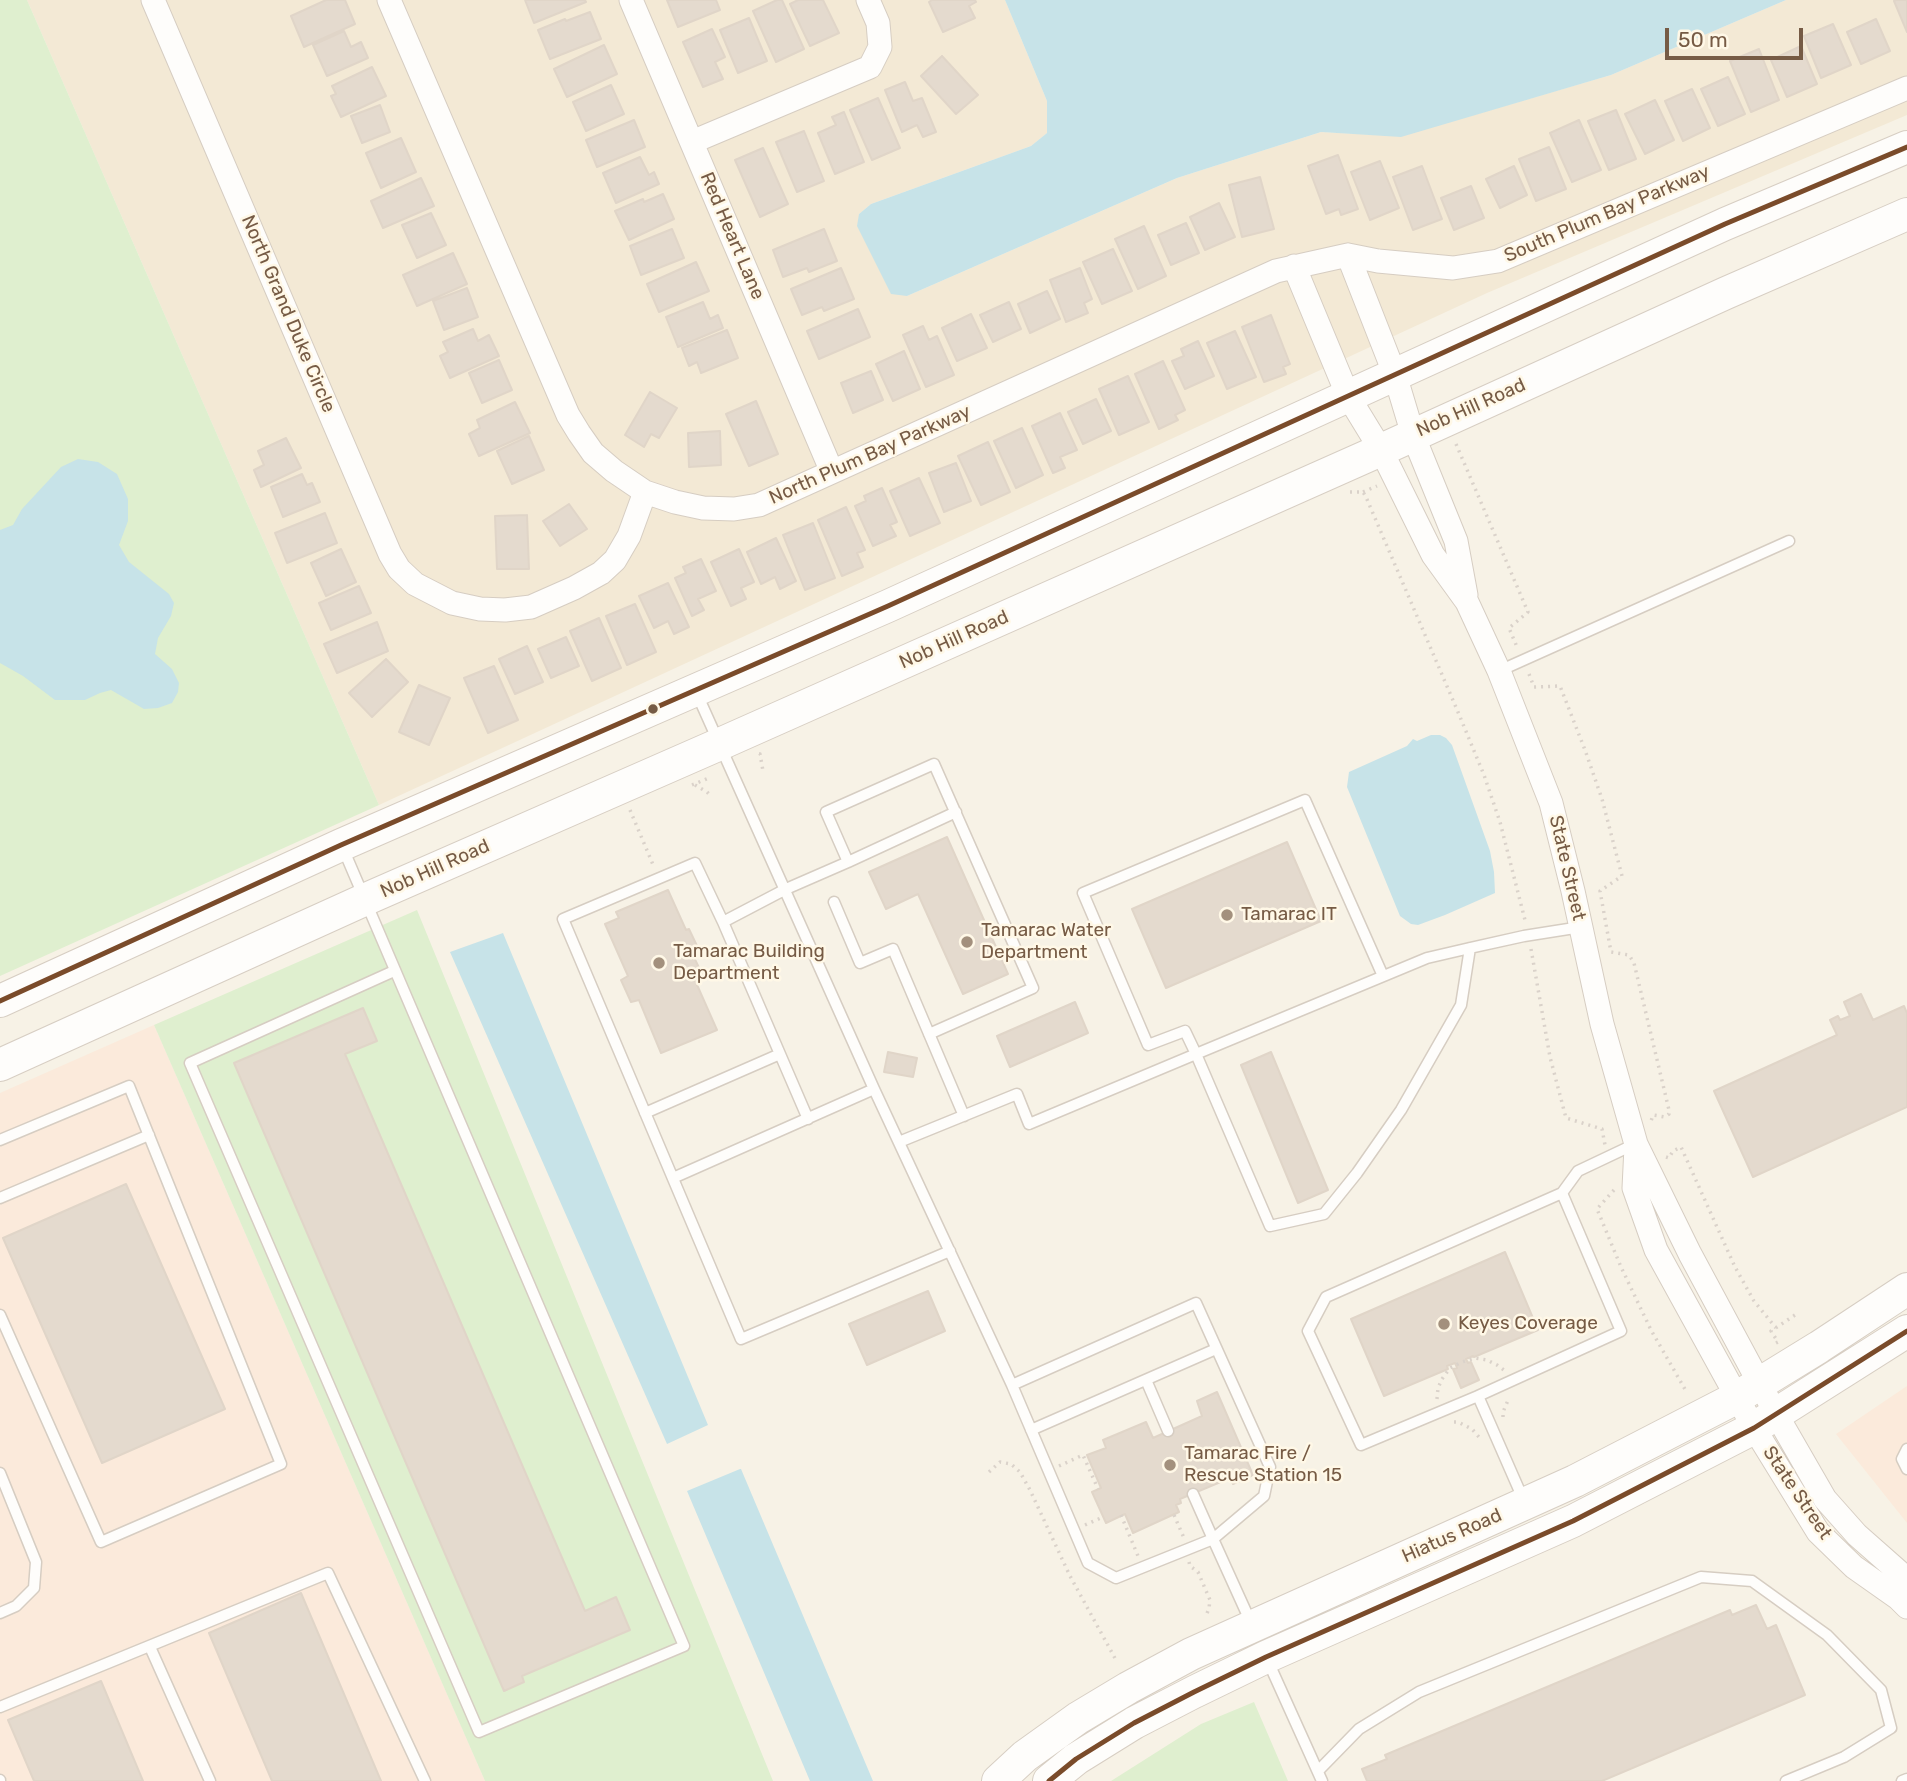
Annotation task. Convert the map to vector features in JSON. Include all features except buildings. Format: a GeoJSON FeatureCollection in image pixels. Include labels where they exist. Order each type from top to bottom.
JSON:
{"type":"FeatureCollection","features":[{"type":"Feature","properties":{"kind":"main road"},"geometry":{"type":"LineString","coordinates":[[0,1001],[341,845],[900,600],[1725,224],[1907,147]]}},
{"type":"Feature","properties":{"kind":"main road","name":"Nob Hill Road"},"geometry":{"type":"LineString","coordinates":[[0,1065],[364,900],[725,756],[1413,435],[1907,214]]}},
{"type":"Feature","properties":{"kind":"main road","name":"Hiatus Road"},"geometry":{"type":"LineString","coordinates":[[1049,1781],[1076,1759],[1259,1641],[1575,1481],[1748,1380],[1819,1347],[1907,1289]]}},
{"type":"Feature","properties":{"kind":"main road","name":"Hiatus Road"},"geometry":{"type":"LineString","coordinates":[[998,1781],[1025,1756],[1078,1718],[1191,1654],[1259,1641],[1573,1521],[1765,1421],[1907,1331]]}},
{"type":"Feature","properties":{"kind":"street","name":"North Grand Duke Circle"},"geometry":{"type":"LineString","coordinates":[[153,0],[390,554],[399,569],[415,583],[452,603],[480,609],[531,607],[601,573],[615,560],[629,536],[645,492]]}},
{"type":"Feature","properties":{"kind":"street","name":"North Plum Bay Parkway"},"geometry":{"type":"LineString","coordinates":[[389,0],[568,415],[593,453],[614,471],[645,492],[675,502],[703,508],[734,509],[760,505],[1276,271],[1294,266]]}},
{"type":"Feature","properties":{"kind":"street","name":"Red Heart Lane"},"geometry":{"type":"LineString","coordinates":[[631,0],[832,472]]}},
{"type":"Feature","properties":{"kind":"street"},"geometry":{"type":"LineString","coordinates":[[692,142],[870,67],[880,47],[878,23],[868,0]]}},
{"type":"Feature","properties":{"kind":"street","name":"South Plum Bay Parkway"},"geometry":{"type":"LineString","coordinates":[[1294,266],[1348,255],[1378,261],[1453,268],[1498,261],[1907,88]]}},
{"type":"Feature","properties":{"kind":"street","name":"State Street"},"geometry":{"type":"LineString","coordinates":[[1348,255],[1395,375],[1413,435],[1456,541],[1467,602]]}},
{"type":"Feature","properties":{"kind":"street","name":"State Street"},"geometry":{"type":"LineString","coordinates":[[1294,266],[1348,396],[1381,450],[1433,555],[1467,602],[1499,671],[1551,803],[1602,1024],[1636,1144],[1748,1380]]}},
{"type":"Feature","properties":{"kind":"street","name":"State Street"},"geometry":{"type":"LineString","coordinates":[[1636,1144],[1634,1188],[1656,1250],[1748,1380]]}},
{"type":"Feature","properties":{"kind":"street"},"geometry":{"type":"LineString","coordinates":[[1748,1380],[1765,1421],[1825,1499],[1857,1535],[1907,1579]]}},
{"type":"Feature","properties":{"kind":"street","name":"State Street"},"geometry":{"type":"LineString","coordinates":[[1765,1421],[1818,1532],[1854,1567],[1907,1607]]}},
{"type":"Feature","properties":{"kind":"lane"},"geometry":{"type":"LineString","coordinates":[[1499,671],[1789,541]]}},
{"type":"Feature","properties":{"kind":"lane"},"geometry":{"type":"LineString","coordinates":[[696,690],[874,1089],[1012,1385],[1088,1563],[1116,1578],[1213,1539],[1264,1496],[1270,1467],[1196,1303],[1012,1385]]}},
{"type":"Feature","properties":{"kind":"lane"},"geometry":{"type":"LineString","coordinates":[[848,862],[826,812],[934,764],[1032,988],[929,1034]]}},
{"type":"Feature","properties":{"kind":"lane"},"geometry":{"type":"LineString","coordinates":[[1383,976],[1305,800],[1083,893],[1148,1045],[1185,1031],[1269,1226],[1324,1213],[1357,1173],[1401,1110],[1461,1005],[1470,948]]}},
{"type":"Feature","properties":{"kind":"lane"},"geometry":{"type":"LineString","coordinates":[[723,922],[786,889],[956,812]]}},
{"type":"Feature","properties":{"kind":"lane"},"geometry":{"type":"LineString","coordinates":[[341,845],[684,1646],[479,1732],[190,1063],[394,971]]}},
{"type":"Feature","properties":{"kind":"lane"},"geometry":{"type":"LineString","coordinates":[[808,1119],[695,863],[563,919],[741,1339],[950,1251]]}},
{"type":"Feature","properties":{"kind":"lane"},"geometry":{"type":"LineString","coordinates":[[834,902],[860,963],[893,949],[964,1116]]}},
{"type":"Feature","properties":{"kind":"lane"},"geometry":{"type":"LineString","coordinates":[[899,1142],[1017,1094],[1029,1124],[1427,958],[1529,935],[1581,927]]}},
{"type":"Feature","properties":{"kind":"lane"},"geometry":{"type":"LineString","coordinates":[[645,1113],[780,1054]]}},
{"type":"Feature","properties":{"kind":"lane"},"geometry":{"type":"LineString","coordinates":[[0,1140],[129,1086],[281,1464],[101,1542],[0,1315]]}},
{"type":"Feature","properties":{"kind":"lane"},"geometry":{"type":"LineString","coordinates":[[673,1178],[874,1089]]}},
{"type":"Feature","properties":{"kind":"lane"},"geometry":{"type":"LineString","coordinates":[[1,1196],[149,1135]]}},
{"type":"Feature","properties":{"kind":"lane"},"geometry":{"type":"LineString","coordinates":[[1562,1193],[1621,1331],[1478,1396],[1361,1445],[1308,1331],[1326,1297],[1562,1193],[1578,1171],[1636,1144]]}},
{"type":"Feature","properties":{"kind":"lane"},"geometry":{"type":"LineString","coordinates":[[1031,1430],[1216,1349]]}},
{"type":"Feature","properties":{"kind":"lane"},"geometry":{"type":"LineString","coordinates":[[1146,1380],[1168,1431]]}},
{"type":"Feature","properties":{"kind":"lane"},"geometry":{"type":"LineString","coordinates":[[1478,1396],[1525,1504]]}},
{"type":"Feature","properties":{"kind":"lane"},"geometry":{"type":"LineString","coordinates":[[1907,1449],[1902,1458],[1907,1469]]}},
{"type":"Feature","properties":{"kind":"lane"},"geometry":{"type":"LineString","coordinates":[[0,1473],[36,1562],[34,1588],[16,1606],[0,1613]]}},
{"type":"Feature","properties":{"kind":"lane"},"geometry":{"type":"LineString","coordinates":[[1193,1494],[1320,1776],[1359,1729],[1419,1692],[1701,1577],[1752,1581],[1826,1635],[1881,1690],[1891,1728],[1844,1757],[1786,1781]]}},
{"type":"Feature","properties":{"kind":"lane"},"geometry":{"type":"LineString","coordinates":[[0,1707],[328,1573],[425,1781]]}},
{"type":"Feature","properties":{"kind":"lane"},"geometry":{"type":"LineString","coordinates":[[150,1647],[210,1781]]}},
{"type":"Feature","properties":{"kind":"lane"},"geometry":{"type":"LineString","coordinates":[[1902,1781],[1907,1779]]}},
{"type":"Feature","properties":{"kind":"path"},"geometry":{"type":"LineString","coordinates":[[1458,437],[1455,445],[1528,612],[1509,628],[1534,687],[1560,686],[1602,799],[1622,876],[1600,891],[1611,951],[1629,955],[1634,963],[1669,1110],[1669,1114],[1665,1116],[1653,1115],[1651,1123]]}},
{"type":"Feature","properties":{"kind":"path"},"geometry":{"type":"LineString","coordinates":[[1343,495],[1363,492],[1366,497],[1484,775],[1523,906],[1550,1057],[1566,1118],[1602,1129],[1607,1158],[1619,1185],[1597,1209],[1651,1329],[1686,1391]]}},
{"type":"Feature","properties":{"kind":"path"},"geometry":{"type":"LineString","coordinates":[[762,747],[760,754],[763,771]]}},
{"type":"Feature","properties":{"kind":"path"},"geometry":{"type":"LineString","coordinates":[[695,785],[725,756],[760,754]]}},
{"type":"Feature","properties":{"kind":"path"},"geometry":{"type":"LineString","coordinates":[[683,786],[695,785],[712,797]]}},
{"type":"Feature","properties":{"kind":"path"},"geometry":{"type":"LineString","coordinates":[[640,805],[630,810],[659,878]]}},
{"type":"Feature","properties":{"kind":"path"},"geometry":{"type":"LineString","coordinates":[[1664,1156],[1669,1157],[1681,1147],[1735,1267],[1754,1301],[1776,1328]]}},
{"type":"Feature","properties":{"kind":"path"},"geometry":{"type":"LineString","coordinates":[[1748,1380],[1777,1342],[1772,1331],[1795,1315]]}},
{"type":"Feature","properties":{"kind":"path"},"geometry":{"type":"LineString","coordinates":[[1048,1471],[1083,1455],[1098,1489]]}},
{"type":"Feature","properties":{"kind":"path"},"geometry":{"type":"LineString","coordinates":[[989,1472],[1000,1462],[1011,1464],[1020,1472],[1070,1576],[1116,1660]]}},
{"type":"Feature","properties":{"kind":"path"},"geometry":{"type":"LineString","coordinates":[[1174,1515],[1183,1536],[1190,1566],[1198,1572],[1210,1600],[1206,1616]]}},
{"type":"Feature","properties":{"kind":"path"},"geometry":{"type":"LineString","coordinates":[[1121,1516],[1143,1567]]}},
{"type":"Feature","properties":{"kind":"shaded area"},"geometry":{"type":"Polygon","coordinates":[[[27,0],[1005,0],[1047,101],[1047,133],[1031,146],[871,204],[859,214],[907,296],[1177,178],[1321,132],[1401,136],[1611,75],[1786,0],[1907,0],[1907,115],[1487,293],[379,805],[27,0]]]}},
{"type":"Feature","properties":{"kind":"shaded area"},"geometry":{"type":"Polygon","coordinates":[[[154,1025],[485,1781],[0,1781],[0,1093],[154,1025]]]}},
{"type":"Feature","properties":{"kind":"shaded area"},"geometry":{"type":"Polygon","coordinates":[[[1907,1386],[1907,1523],[1836,1434],[1907,1386]]]}},
{"type":"Feature","properties":{"kind":"green space"},"geometry":{"type":"Polygon","coordinates":[[[0,0],[27,0],[379,805],[0,976],[0,0]]]}},
{"type":"Feature","properties":{"kind":"green space"},"geometry":{"type":"Polygon","coordinates":[[[417,910],[773,1781],[485,1781],[154,1025],[417,910]]]}},
{"type":"Feature","properties":{"kind":"green space"},"geometry":{"type":"Polygon","coordinates":[[[1254,1702],[1288,1781],[1111,1781],[1201,1724],[1254,1702]]]}},
{"type":"Feature","properties":{"kind":"water"},"geometry":{"type":"Polygon","coordinates":[[[1005,0],[1786,0],[1611,75],[1401,137],[1321,132],[1177,178],[907,296],[891,294],[857,226],[859,214],[871,204],[1031,146],[1047,133],[1047,101],[1005,0]]]}},
{"type":"Feature","properties":{"kind":"water"},"geometry":{"type":"Polygon","coordinates":[[[78,459],[98,462],[117,474],[128,499],[128,521],[119,545],[129,562],[169,594],[174,603],[171,616],[158,638],[155,654],[172,669],[179,683],[178,692],[172,703],[158,708],[144,709],[111,690],[85,700],[55,700],[0,663],[0,530],[13,525],[22,509],[61,467],[78,459]]]}},
{"type":"Feature","properties":{"kind":"water"},"geometry":{"type":"Polygon","coordinates":[[[1431,735],[1440,735],[1452,745],[1490,851],[1495,893],[1418,925],[1411,924],[1400,916],[1347,787],[1349,772],[1407,746],[1413,739],[1417,741],[1431,735]]]}},
{"type":"Feature","properties":{"kind":"water"},"geometry":{"type":"Polygon","coordinates":[[[503,933],[708,1425],[667,1444],[450,952],[503,933]]]}},
{"type":"Feature","properties":{"kind":"water"},"geometry":{"type":"Polygon","coordinates":[[[741,1469],[873,1781],[810,1781],[687,1491],[741,1469]]]}},
{"type":"Feature","properties":{"kind":"transit line"},"geometry":{"type":"LineString","coordinates":[[0,1001],[341,845],[888,606],[1725,224],[1907,147]]}},
{"type":"Feature","properties":{"kind":"transit line"},"geometry":{"type":"LineString","coordinates":[[1049,1781],[1076,1759],[1134,1723],[1194,1692],[1266,1657],[1573,1521],[1754,1428],[1907,1331]]}},
{"type":"Feature","properties":{"kind":"place","name":"Tamarac IT"},"geometry":{"type":"Point","coordinates":[1227,915]}},
{"type":"Feature","properties":{"kind":"place","name":"Tamarac Water Department"},"geometry":{"type":"Point","coordinates":[967,942]}},
{"type":"Feature","properties":{"kind":"place","name":"Tamarac Building Department"},"geometry":{"type":"Point","coordinates":[659,963]}},
{"type":"Feature","properties":{"kind":"place","name":"Keyes Coverage"},"geometry":{"type":"Point","coordinates":[1444,1324]}},
{"type":"Feature","properties":{"kind":"place","name":"Tamarac Fire / Rescue Station 15"},"geometry":{"type":"Point","coordinates":[1170,1465]}}]}
